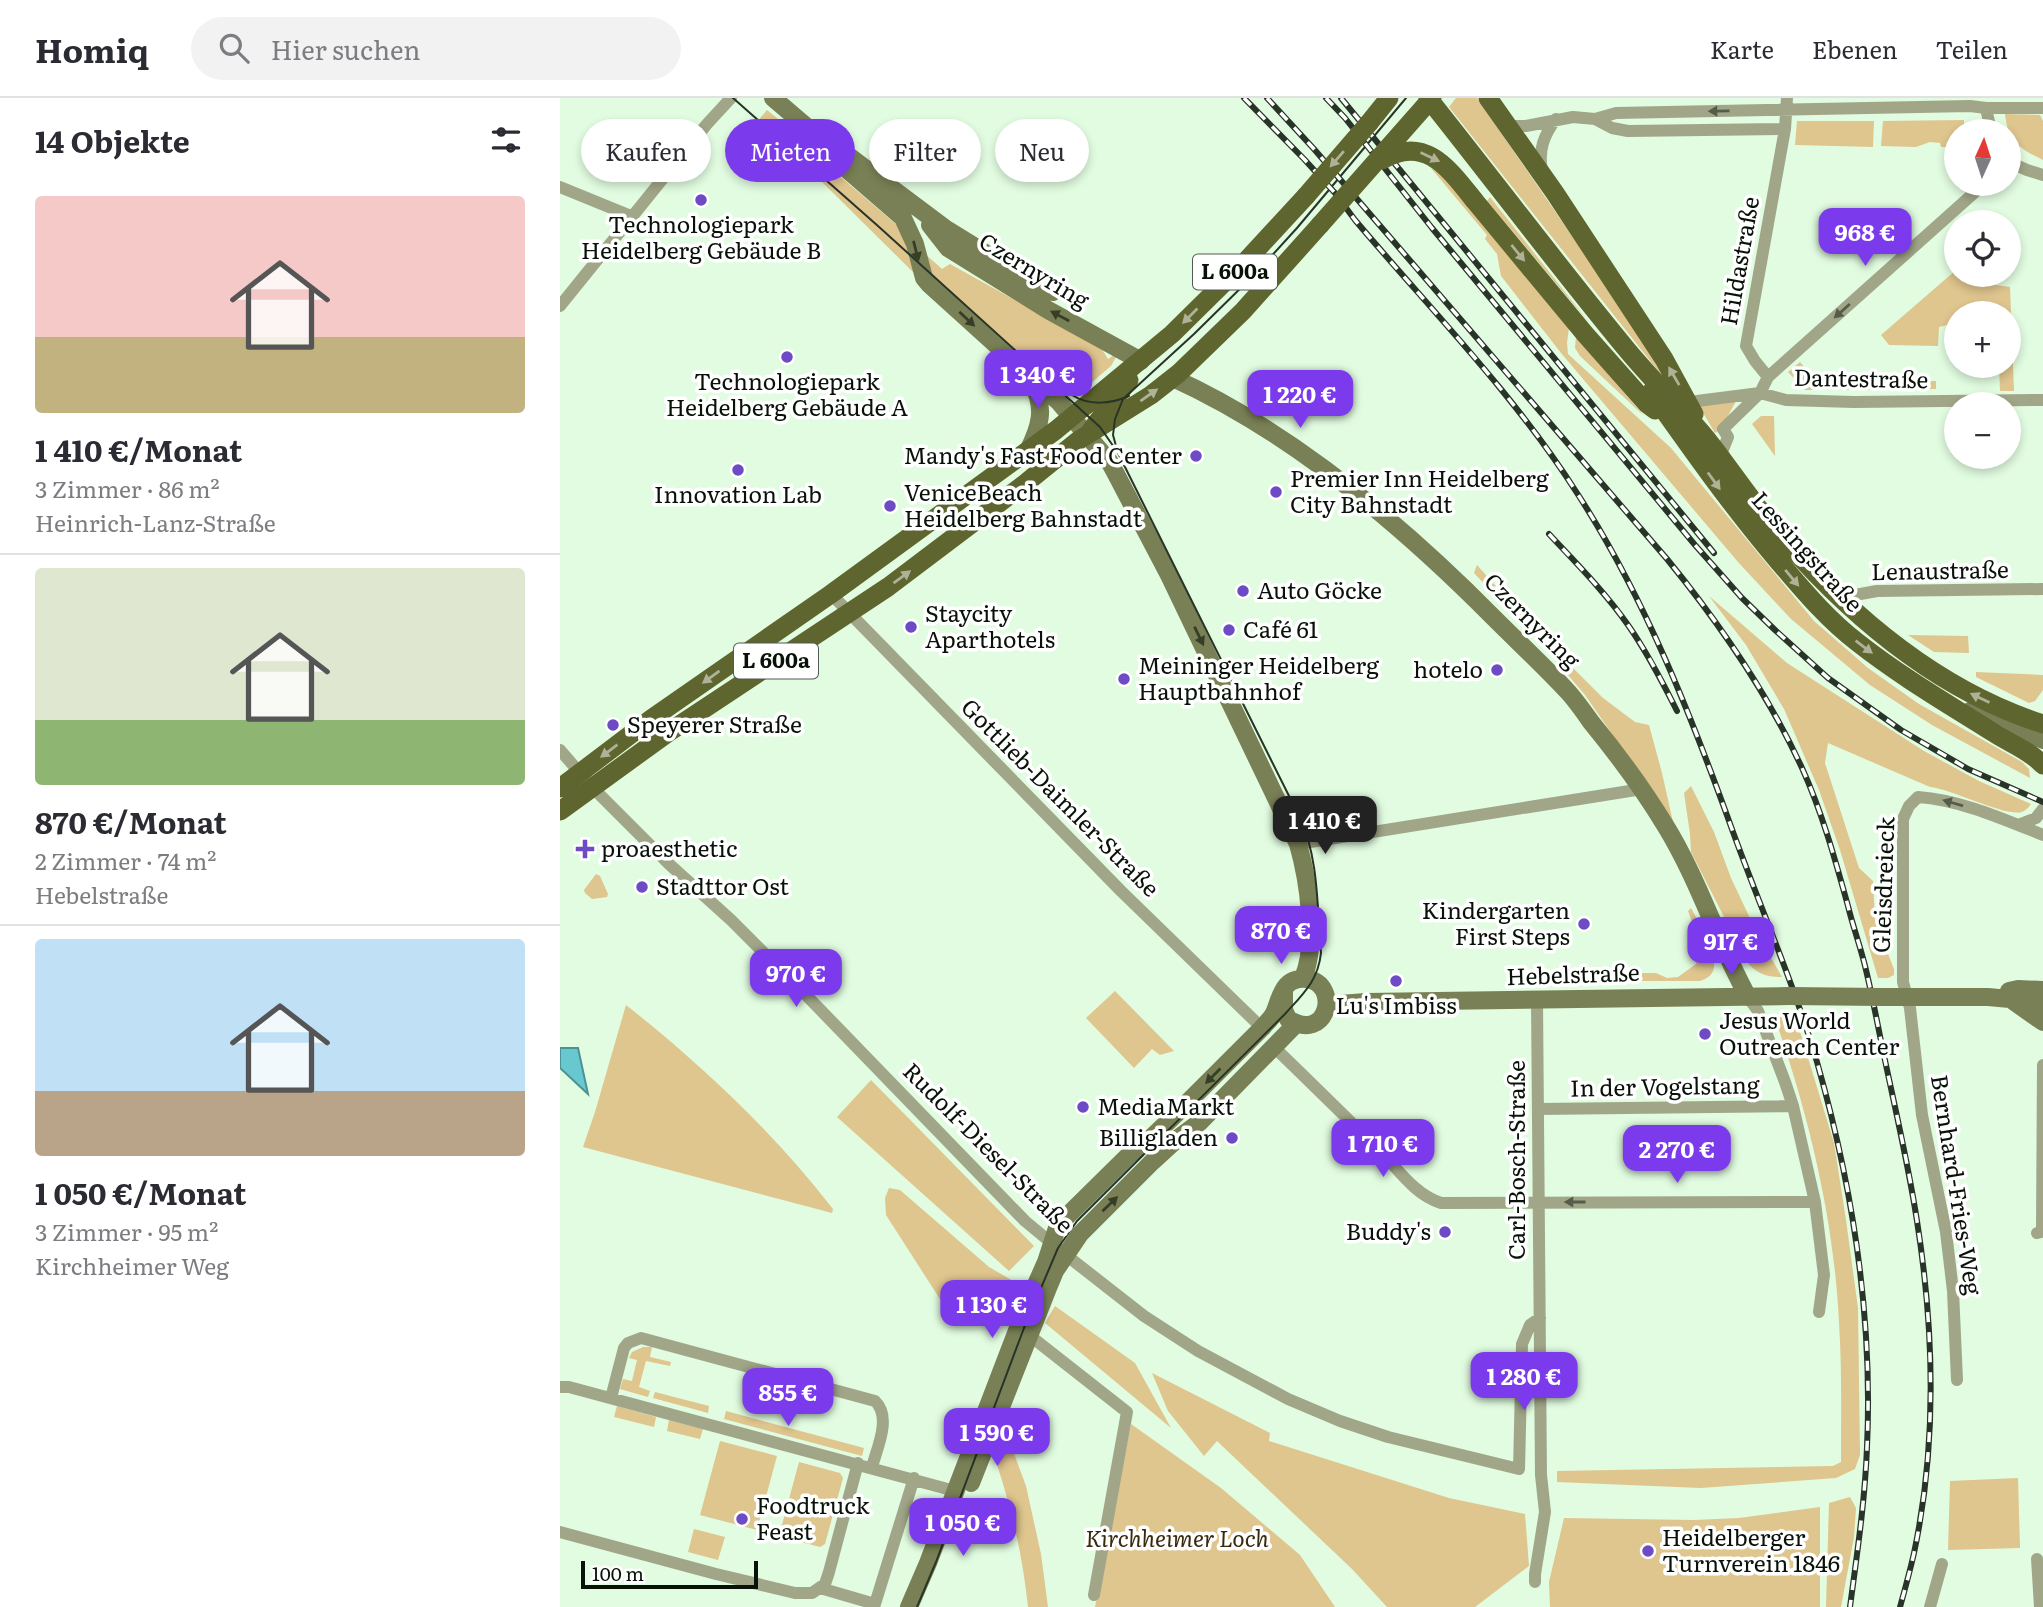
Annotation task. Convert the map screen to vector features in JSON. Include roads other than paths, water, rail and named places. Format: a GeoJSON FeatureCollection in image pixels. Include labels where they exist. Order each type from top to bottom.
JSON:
{"type":"FeatureCollection","features":[{"type":"Feature","properties":{"kind":"main road","name":"Czernyring"},"geometry":{"type":"LineString","coordinates":[[773,98],[798,119]]}},
{"type":"Feature","properties":{"kind":"main road"},"geometry":{"type":"LineString","coordinates":[[1369,123],[1371,98]]}},
{"type":"Feature","properties":{"kind":"main road","name":"L 600a"},"geometry":{"type":"LineString","coordinates":[[560,788],[1028,451],[1144,358],[1246,261],[1389,98]]}},
{"type":"Feature","properties":{"kind":"main road","name":"L 600a"},"geometry":{"type":"LineString","coordinates":[[560,811],[669,732],[910,571],[1087,435],[1115,419],[1176,375],[1243,311],[1430,98]]}},
{"type":"Feature","properties":{"kind":"main road","name":"Lessingstraße"},"geometry":{"type":"LineString","coordinates":[[1430,98],[1629,352],[1714,433],[1720,457],[1777,531],[1838,598],[1893,643],[1950,681],[1979,698],[2043,724]]}},
{"type":"Feature","properties":{"kind":"main road"},"geometry":{"type":"LineString","coordinates":[[1488,98],[1664,359],[1689,402],[1714,433]]}},
{"type":"Feature","properties":{"kind":"main road"},"geometry":{"type":"LineString","coordinates":[[1372,166],[1396,152],[1409,150],[1431,156],[1444,164],[1585,334],[1647,404],[1675,426]]}},
{"type":"Feature","properties":{"kind":"main road","name":"Czernyring"},"geometry":{"type":"LineString","coordinates":[[855,161],[917,208],[981,251],[1054,292]]}},
{"type":"Feature","properties":{"kind":"main road","name":"Czernyring"},"geometry":{"type":"LineString","coordinates":[[855,176],[904,218],[915,244],[924,278],[929,284],[1058,401],[1109,461],[1170,575],[1298,844],[1305,874],[1311,933],[1308,963],[1303,978]]}},
{"type":"Feature","properties":{"kind":"main road","name":"Czernyring"},"geometry":{"type":"LineString","coordinates":[[917,208],[948,248],[1008,286],[1144,358]]}},
{"type":"Feature","properties":{"kind":"main road","name":"Lessingstraße"},"geometry":{"type":"LineString","coordinates":[[1629,352],[1647,388],[1751,529],[1816,604],[1857,642],[1944,701],[2043,740]]}},
{"type":"Feature","properties":{"kind":"main road"},"geometry":{"type":"LineString","coordinates":[[1087,435],[1144,358]]}},
{"type":"Feature","properties":{"kind":"main road","name":"Czernyring"},"geometry":{"type":"LineString","coordinates":[[1176,375],[1262,426],[1382,514],[1421,547],[1570,694],[1642,789],[1680,852],[1748,997]]}},
{"type":"Feature","properties":{"kind":"main road"},"geometry":{"type":"LineString","coordinates":[[1028,451],[1039,426],[1040,401],[1029,377]]}},
{"type":"Feature","properties":{"kind":"main road"},"geometry":{"type":"LineString","coordinates":[[1816,604],[1838,598]]}},
{"type":"Feature","properties":{"kind":"main road"},"geometry":{"type":"LineString","coordinates":[[1944,701],[2035,756],[2043,765]]}},
{"type":"Feature","properties":{"kind":"main road"},"geometry":{"type":"LineString","coordinates":[[921,1607],[1055,1271],[1059,1249],[1058,1225],[1128,1156],[1176,1114],[1262,1027],[1272,1016],[1284,990],[1291,982],[1303,978],[1319,984],[1325,993],[1326,1012],[1318,1022],[1303,1026],[1296,1024],[1285,1014],[1284,990]]}},
{"type":"Feature","properties":{"kind":"main road","name":"Hebelstraße"},"geometry":{"type":"LineString","coordinates":[[1988,997],[2018,989],[2043,990]]}},
{"type":"Feature","properties":{"kind":"main road","name":"Hebelstraße"},"geometry":{"type":"LineString","coordinates":[[1327,1005],[1366,1002],[1789,996],[1988,997],[2043,1002]]}},
{"type":"Feature","properties":{"kind":"main road"},"geometry":{"type":"LineString","coordinates":[[2010,1000],[2043,1022]]}},
{"type":"Feature","properties":{"kind":"main road"},"geometry":{"type":"LineString","coordinates":[[909,1607],[1021,1319],[1046,1262],[1080,1234],[1170,1146],[1200,1122],[1296,1024]]}},
{"type":"Feature","properties":{"kind":"street"},"geometry":{"type":"LineString","coordinates":[[560,306],[631,216],[731,98]]}},
{"type":"Feature","properties":{"kind":"street"},"geometry":{"type":"LineString","coordinates":[[1509,126],[1526,126],[1573,117],[1595,119],[1616,113],[1787,104],[2043,108]]}},
{"type":"Feature","properties":{"kind":"street","name":"Hildastraße"},"geometry":{"type":"LineString","coordinates":[[1768,376],[1746,346],[1785,129],[1787,104]]}},
{"type":"Feature","properties":{"kind":"street"},"geometry":{"type":"LineString","coordinates":[[1986,108],[1988,119]]}},
{"type":"Feature","properties":{"kind":"street"},"geometry":{"type":"LineString","coordinates":[[1543,176],[1540,156],[1542,142],[1556,119]]}},
{"type":"Feature","properties":{"kind":"street"},"geometry":{"type":"LineString","coordinates":[[1595,119],[1612,128],[1628,131],[1785,129]]}},
{"type":"Feature","properties":{"kind":"street"},"geometry":{"type":"LineString","coordinates":[[2021,167],[2043,175]]}},
{"type":"Feature","properties":{"kind":"street"},"geometry":{"type":"LineString","coordinates":[[560,187],[631,216]]}},
{"type":"Feature","properties":{"kind":"street"},"geometry":{"type":"LineString","coordinates":[[1689,402],[1760,393],[1768,376],[1970,196]]}},
{"type":"Feature","properties":{"kind":"street","name":"Dantestraße"},"geometry":{"type":"LineString","coordinates":[[1714,433],[1760,393],[1786,400],[1854,402],[2043,400]]}},
{"type":"Feature","properties":{"kind":"street","name":"Lenaustraße"},"geometry":{"type":"LineString","coordinates":[[1838,598],[1877,591],[2043,589]]}},
{"type":"Feature","properties":{"kind":"street","name":"Gottlieb-Daimler-Straße"},"geometry":{"type":"LineString","coordinates":[[831,594],[1121,891],[1262,1027]]}},
{"type":"Feature","properties":{"kind":"street","name":"Rudolf-Diesel-Straße"},"geometry":{"type":"LineString","coordinates":[[560,750],[593,788],[669,864],[728,917],[1025,1221],[1144,1316],[1198,1351],[1288,1399],[1340,1421],[1388,1437],[1519,1469],[1522,1343],[1530,1325],[1540,1318]]}},
{"type":"Feature","properties":{"kind":"street"},"geometry":{"type":"LineString","coordinates":[[1298,844],[1642,789]]}},
{"type":"Feature","properties":{"kind":"street","name":"Gleisdreieck"},"geometry":{"type":"LineString","coordinates":[[1908,997],[1903,982],[1902,953],[1903,819],[1909,806],[1919,797],[1936,799],[2043,835]]}},
{"type":"Feature","properties":{"kind":"street"},"geometry":{"type":"LineString","coordinates":[[2018,825],[2036,818],[2042,811]]}},
{"type":"Feature","properties":{"kind":"street"},"geometry":{"type":"LineString","coordinates":[[1748,997],[1758,1011],[1793,1106],[1815,1202],[1824,1275],[1819,1312]]}},
{"type":"Feature","properties":{"kind":"street","name":"Bernhard-Fries-Weg"},"geometry":{"type":"LineString","coordinates":[[1908,997],[1922,1115],[1951,1269],[1956,1380]]}},
{"type":"Feature","properties":{"kind":"street","name":"Carl-Bosch-Straße"},"geometry":{"type":"LineString","coordinates":[[1535,1582],[1545,1512],[1541,1475],[1537,1001]]}},
{"type":"Feature","properties":{"kind":"street"},"geometry":{"type":"LineString","coordinates":[[1274,1047],[1423,1195],[1441,1203],[1815,1202]]}},
{"type":"Feature","properties":{"kind":"street"},"geometry":{"type":"LineString","coordinates":[[2037,1233],[2041,1232],[2042,1228],[2043,1065]]}},
{"type":"Feature","properties":{"kind":"street","name":"In der Vogelstang"},"geometry":{"type":"LineString","coordinates":[[1538,1109],[1793,1106]]}},
{"type":"Feature","properties":{"kind":"street"},"geometry":{"type":"LineString","coordinates":[[1029,1335],[1127,1412],[1094,1595]]}},
{"type":"Feature","properties":{"kind":"street"},"geometry":{"type":"LineString","coordinates":[[611,1398],[625,1348],[628,1343],[641,1338],[875,1401],[882,1410],[883,1421],[872,1467]]}},
{"type":"Feature","properties":{"kind":"street"},"geometry":{"type":"LineString","coordinates":[[560,1387],[569,1387],[858,1463],[955,1491]]}},
{"type":"Feature","properties":{"kind":"street"},"geometry":{"type":"LineString","coordinates":[[560,1532],[716,1574],[795,1593],[812,1593],[825,1584],[858,1463]]}},
{"type":"Feature","properties":{"kind":"street"},"geometry":{"type":"LineString","coordinates":[[820,1588],[875,1604],[914,1478]]}},
{"type":"Feature","properties":{"kind":"street"},"geometry":{"type":"LineString","coordinates":[[2037,1559],[2040,1607]]}},
{"type":"Feature","properties":{"kind":"street"},"geometry":{"type":"LineString","coordinates":[[1930,1607],[1942,1564]]}},
{"type":"Feature","properties":{"kind":"water"},"geometry":{"type":"Polygon","coordinates":[[[560,1048],[578,1048],[588,1094],[560,1068],[560,1048]]]}},
{"type":"Feature","properties":{"kind":"tram line"},"geometry":{"type":"LineString","coordinates":[[733,98],[1100,427],[1118,453],[1300,818],[1314,867],[1321,953],[1317,972],[1309,986],[1285,1014],[1077,1221],[1058,1248],[1024,1328],[917,1607]]}},
{"type":"Feature","properties":{"kind":"tram line"},"geometry":{"type":"LineString","coordinates":[[1116,446],[1113,435],[1115,419],[1123,399],[1256,273],[1406,98]]}},
{"type":"Feature","properties":{"kind":"tram line"},"geometry":{"type":"LineString","coordinates":[[1072,395],[1100,403],[1129,396]]}},
{"type":"Feature","properties":{"kind":"railway"},"geometry":{"type":"LineString","coordinates":[[1244,98],[1335,193],[1355,220],[1499,387],[1552,456],[1602,533],[1624,574],[1683,701],[1808,1033],[1830,1109],[1850,1205],[1863,1301],[1868,1398],[1864,1487],[1850,1607]]}},
{"type":"Feature","properties":{"kind":"railway"},"geometry":{"type":"LineString","coordinates":[[1267,98],[1314,149],[1687,584],[1724,634],[1774,712],[1809,785],[1833,853],[1866,970],[1909,1177],[1923,1262],[1930,1345],[1930,1429],[1921,1512],[1900,1607]]}},
{"type":"Feature","properties":{"kind":"railway"},"geometry":{"type":"LineString","coordinates":[[1326,98],[1695,545],[1742,598],[1828,678],[1901,730],[1968,769],[2043,802]]}},
{"type":"Feature","properties":{"kind":"railway"},"geometry":{"type":"LineString","coordinates":[[1341,98],[1714,553]]}},
{"type":"Feature","properties":{"kind":"railway"},"geometry":{"type":"LineString","coordinates":[[1549,534],[1600,589],[1628,625],[1677,711]]}},
{"type":"Feature","properties":{"kind":"place","name":"Technologiepark Heidelberg Gebäude B"},"geometry":{"type":"Point","coordinates":[701,200]}},
{"type":"Feature","properties":{"kind":"place","name":"Technologiepark Heidelberg Gebäude A"},"geometry":{"type":"Point","coordinates":[787,357]}},
{"type":"Feature","properties":{"kind":"place","name":"Mandy's Fast Food Center"},"geometry":{"type":"Point","coordinates":[1196,456]}},
{"type":"Feature","properties":{"kind":"place","name":"Innovation Lab"},"geometry":{"type":"Point","coordinates":[738,470]}},
{"type":"Feature","properties":{"kind":"place","name":"Premier Inn Heidelberg City Bahnstadt"},"geometry":{"type":"Point","coordinates":[1276,492]}},
{"type":"Feature","properties":{"kind":"place","name":"VeniceBeach Heidelberg Bahnstadt"},"geometry":{"type":"Point","coordinates":[890,506]}},
{"type":"Feature","properties":{"kind":"place","name":"Auto Göcke"},"geometry":{"type":"Point","coordinates":[1243,591]}},
{"type":"Feature","properties":{"kind":"place","name":"Staycity Aparthotels"},"geometry":{"type":"Point","coordinates":[911,627]}},
{"type":"Feature","properties":{"kind":"place","name":"Café 61"},"geometry":{"type":"Point","coordinates":[1229,630]}},
{"type":"Feature","properties":{"kind":"place","name":"hotelo"},"geometry":{"type":"Point","coordinates":[1497,670]}},
{"type":"Feature","properties":{"kind":"place","name":"Meininger Heidelberg Hauptbahnhof"},"geometry":{"type":"Point","coordinates":[1124,679]}},
{"type":"Feature","properties":{"kind":"place","name":"Speyerer Straße"},"geometry":{"type":"Point","coordinates":[613,725]}},
{"type":"Feature","properties":{"kind":"place","name":"proaesthetic"},"geometry":{"type":"Point","coordinates":[585,849]}},
{"type":"Feature","properties":{"kind":"place","name":"Stadttor Ost"},"geometry":{"type":"Point","coordinates":[642,887]}},
{"type":"Feature","properties":{"kind":"place","name":"Kindergarten First Steps"},"geometry":{"type":"Point","coordinates":[1584,924]}},
{"type":"Feature","properties":{"kind":"place","name":"Lu's Imbiss"},"geometry":{"type":"Point","coordinates":[1396,981]}},
{"type":"Feature","properties":{"kind":"place","name":"Jesus World Outreach Center"},"geometry":{"type":"Point","coordinates":[1705,1034]}},
{"type":"Feature","properties":{"kind":"place","name":"MediaMarkt"},"geometry":{"type":"Point","coordinates":[1083,1107]}},
{"type":"Feature","properties":{"kind":"place","name":"Billigladen"},"geometry":{"type":"Point","coordinates":[1232,1138]}},
{"type":"Feature","properties":{"kind":"place","name":"Buddy's"},"geometry":{"type":"Point","coordinates":[1445,1232]}},
{"type":"Feature","properties":{"kind":"place","name":"Foodtruck Feast"},"geometry":{"type":"Point","coordinates":[742,1519]}},
{"type":"Feature","properties":{"kind":"place","name":"Heidelberger Turnverein 1846"},"geometry":{"type":"Point","coordinates":[1648,1551]}},
{"type":"Feature","properties":{"kind":"park label","name":"Kirchheimer Loch"},"geometry":{"type":"Point","coordinates":[1177,1539]}}]}
